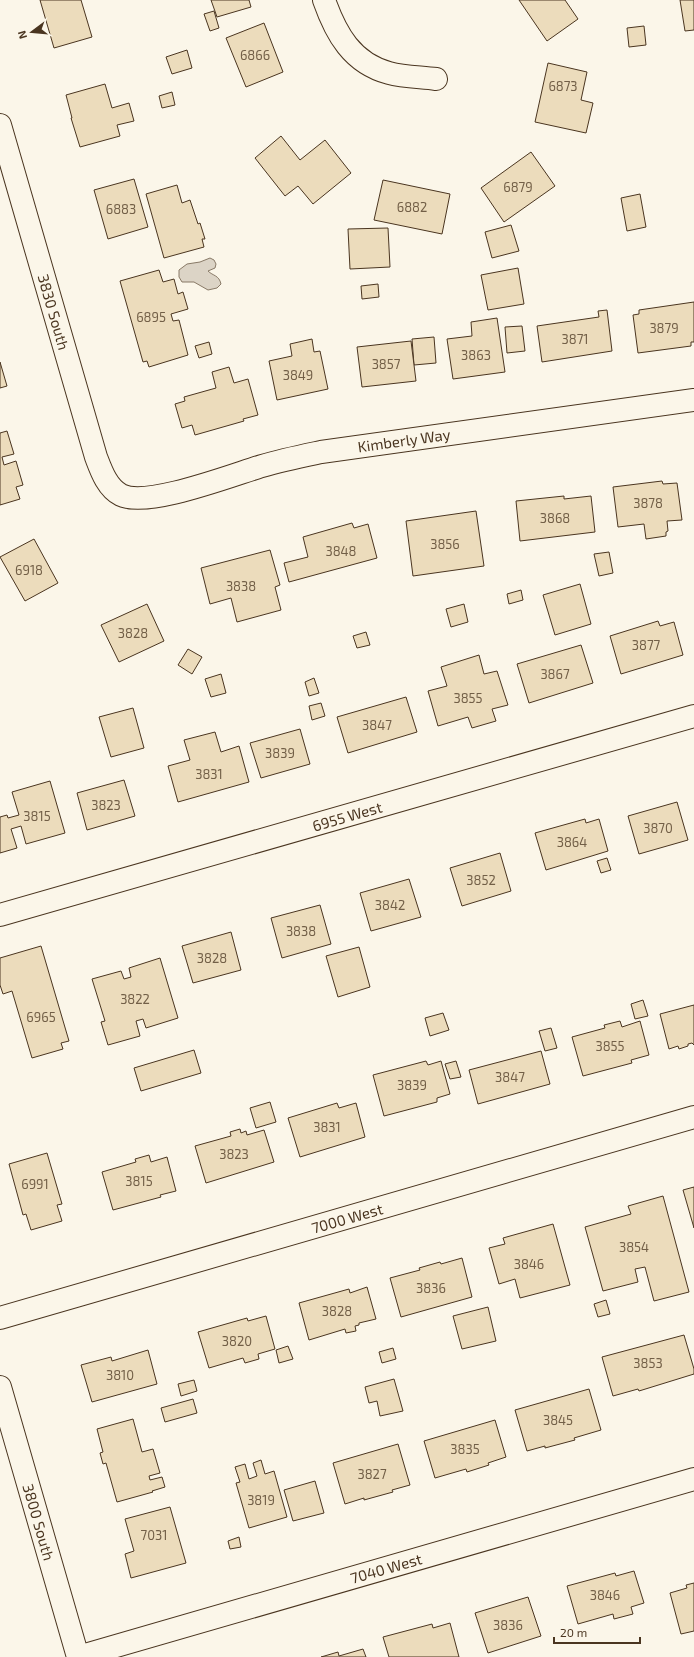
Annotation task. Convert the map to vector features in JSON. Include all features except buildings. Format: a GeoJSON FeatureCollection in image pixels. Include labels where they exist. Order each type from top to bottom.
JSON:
{"type":"FeatureCollection","features":[{"type":"Feature","properties":{"kind":"street"},"geometry":{"type":"LineString","coordinates":[[324,0],[344,41],[354,54],[365,63],[391,74],[436,79]]}},
{"type":"Feature","properties":{"kind":"street","name":"3830 South"},"geometry":{"type":"LineString","coordinates":[[0,124],[96,457],[109,484],[120,494]]}},
{"type":"Feature","properties":{"kind":"street","name":"Kimberly Way"},"geometry":{"type":"LineString","coordinates":[[120,494],[133,498],[162,496],[264,465],[322,452],[694,400]]}},
{"type":"Feature","properties":{"kind":"street","name":"6955 West"},"geometry":{"type":"LineString","coordinates":[[0,915],[694,716]]}},
{"type":"Feature","properties":{"kind":"street","name":"7000 West"},"geometry":{"type":"LineString","coordinates":[[0,1318],[694,1117]]}},
{"type":"Feature","properties":{"kind":"street","name":"3800 South"},"geometry":{"type":"LineString","coordinates":[[0,1387],[78,1657]]}},
{"type":"Feature","properties":{"kind":"street","name":"7040 West"},"geometry":{"type":"LineString","coordinates":[[78,1657],[694,1479]]}},
{"type":"Feature","properties":{"kind":"shaded area"},"geometry":{"type":"Polygon","coordinates":[[[210,258],[214,260],[216,264],[215,268],[208,271],[220,281],[221,284],[217,288],[208,290],[194,282],[182,282],[179,277],[179,270],[187,264],[200,262],[210,258]]]}}]}
